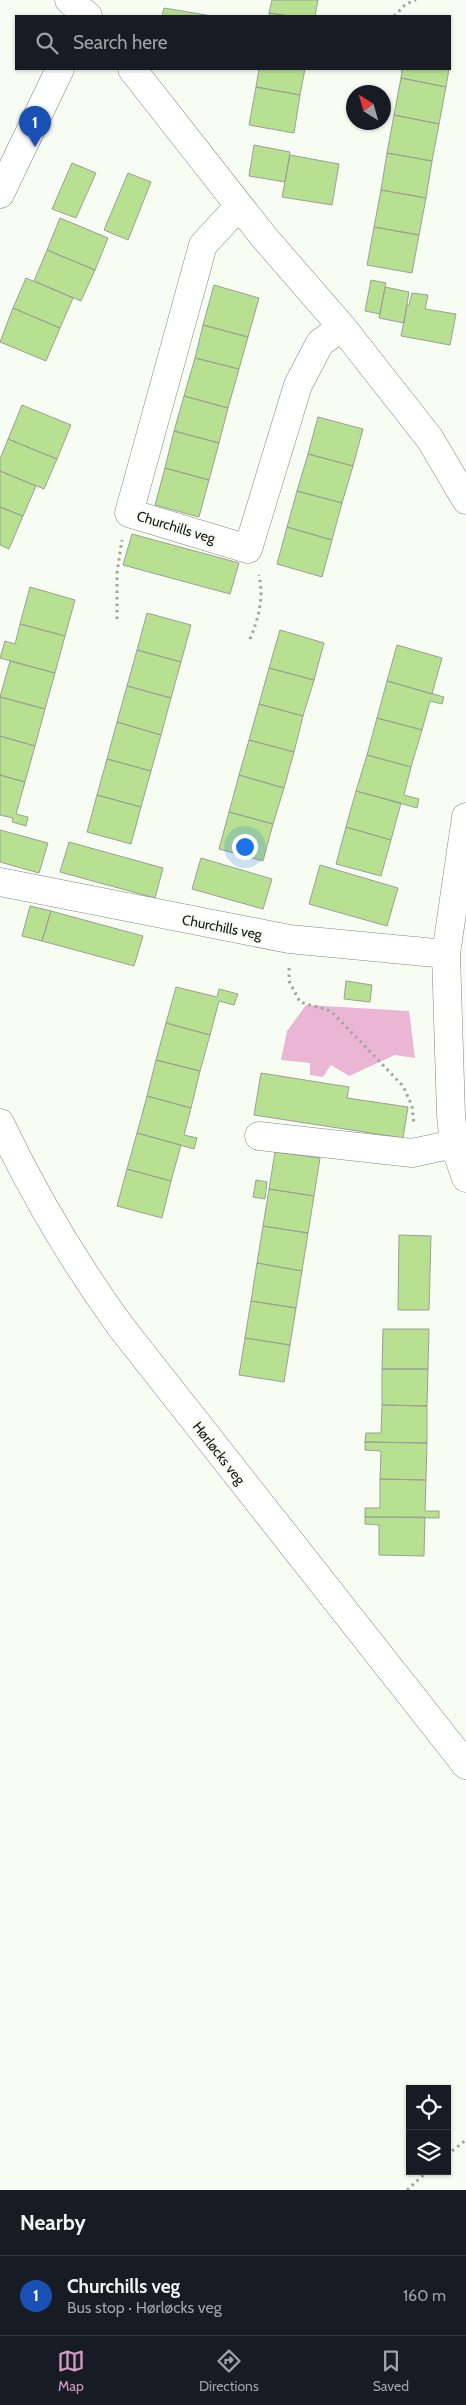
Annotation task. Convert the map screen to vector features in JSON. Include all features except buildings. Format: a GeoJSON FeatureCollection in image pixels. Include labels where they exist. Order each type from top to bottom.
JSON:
{"type":"FeatureCollection","features":[{"type":"Feature","properties":{"kind":"street"},"geometry":{"type":"LineString","coordinates":[[69,0],[87,15]]}},
{"type":"Feature","properties":{"kind":"street"},"geometry":{"type":"LineString","coordinates":[[89,15],[98,0]]}},
{"type":"Feature","properties":{"kind":"street"},"geometry":{"type":"LineString","coordinates":[[0,194],[60,70]]}},
{"type":"Feature","properties":{"kind":"street"},"geometry":{"type":"LineString","coordinates":[[133,70],[239,206],[342,328],[430,440],[466,500]]}},
{"type":"Feature","properties":{"kind":"street","name":"Churchills veg"},"geometry":{"type":"LineString","coordinates":[[239,206],[203,245],[129,513],[248,549]]}},
{"type":"Feature","properties":{"kind":"street"},"geometry":{"type":"LineString","coordinates":[[248,549],[298,385],[320,343],[342,328]]}},
{"type":"Feature","properties":{"kind":"street"},"geometry":{"type":"LineString","coordinates":[[466,817],[446,954],[454,1144],[466,1178]]}},
{"type":"Feature","properties":{"kind":"street","name":"Churchills veg"},"geometry":{"type":"LineString","coordinates":[[0,882],[289,939],[446,954]]}},
{"type":"Feature","properties":{"kind":"street","name":"Hørløcks veg"},"geometry":{"type":"LineString","coordinates":[[0,1122],[45,1212],[81,1271],[121,1327],[466,1765]]}},
{"type":"Feature","properties":{"kind":"street"},"geometry":{"type":"LineString","coordinates":[[259,1136],[412,1153],[454,1144]]}},
{"type":"Feature","properties":{"kind":"path"},"geometry":{"type":"LineString","coordinates":[[395,15],[406,4],[416,0]]}},
{"type":"Feature","properties":{"kind":"path"},"geometry":{"type":"LineString","coordinates":[[117,619],[118,573],[122,536],[129,513]]}},
{"type":"Feature","properties":{"kind":"path"},"geometry":{"type":"LineString","coordinates":[[248,549],[258,572],[262,590],[259,618],[250,639]]}},
{"type":"Feature","properties":{"kind":"path"},"geometry":{"type":"LineString","coordinates":[[289,939],[290,981],[294,993],[300,1002],[332,1011],[403,1086],[412,1106],[417,1152]]}},
{"type":"Feature","properties":{"kind":"path"},"geometry":{"type":"LineString","coordinates":[[451,2152],[466,2140]]}},
{"type":"Feature","properties":{"kind":"path"},"geometry":{"type":"LineString","coordinates":[[407,2190],[424,2175]]}},
{"type":"Feature","properties":{"kind":"shaded area"},"geometry":{"type":"Polygon","coordinates":[[[306,1005],[409,1011],[415,1058],[395,1055],[349,1076],[331,1065],[323,1077],[310,1075],[310,1063],[281,1060],[287,1031],[306,1005]]]}},
{"type":"Feature","properties":{"kind":"place","name":"Churchills veg"},"geometry":{"type":"Point","coordinates":[35,147]}}]}
